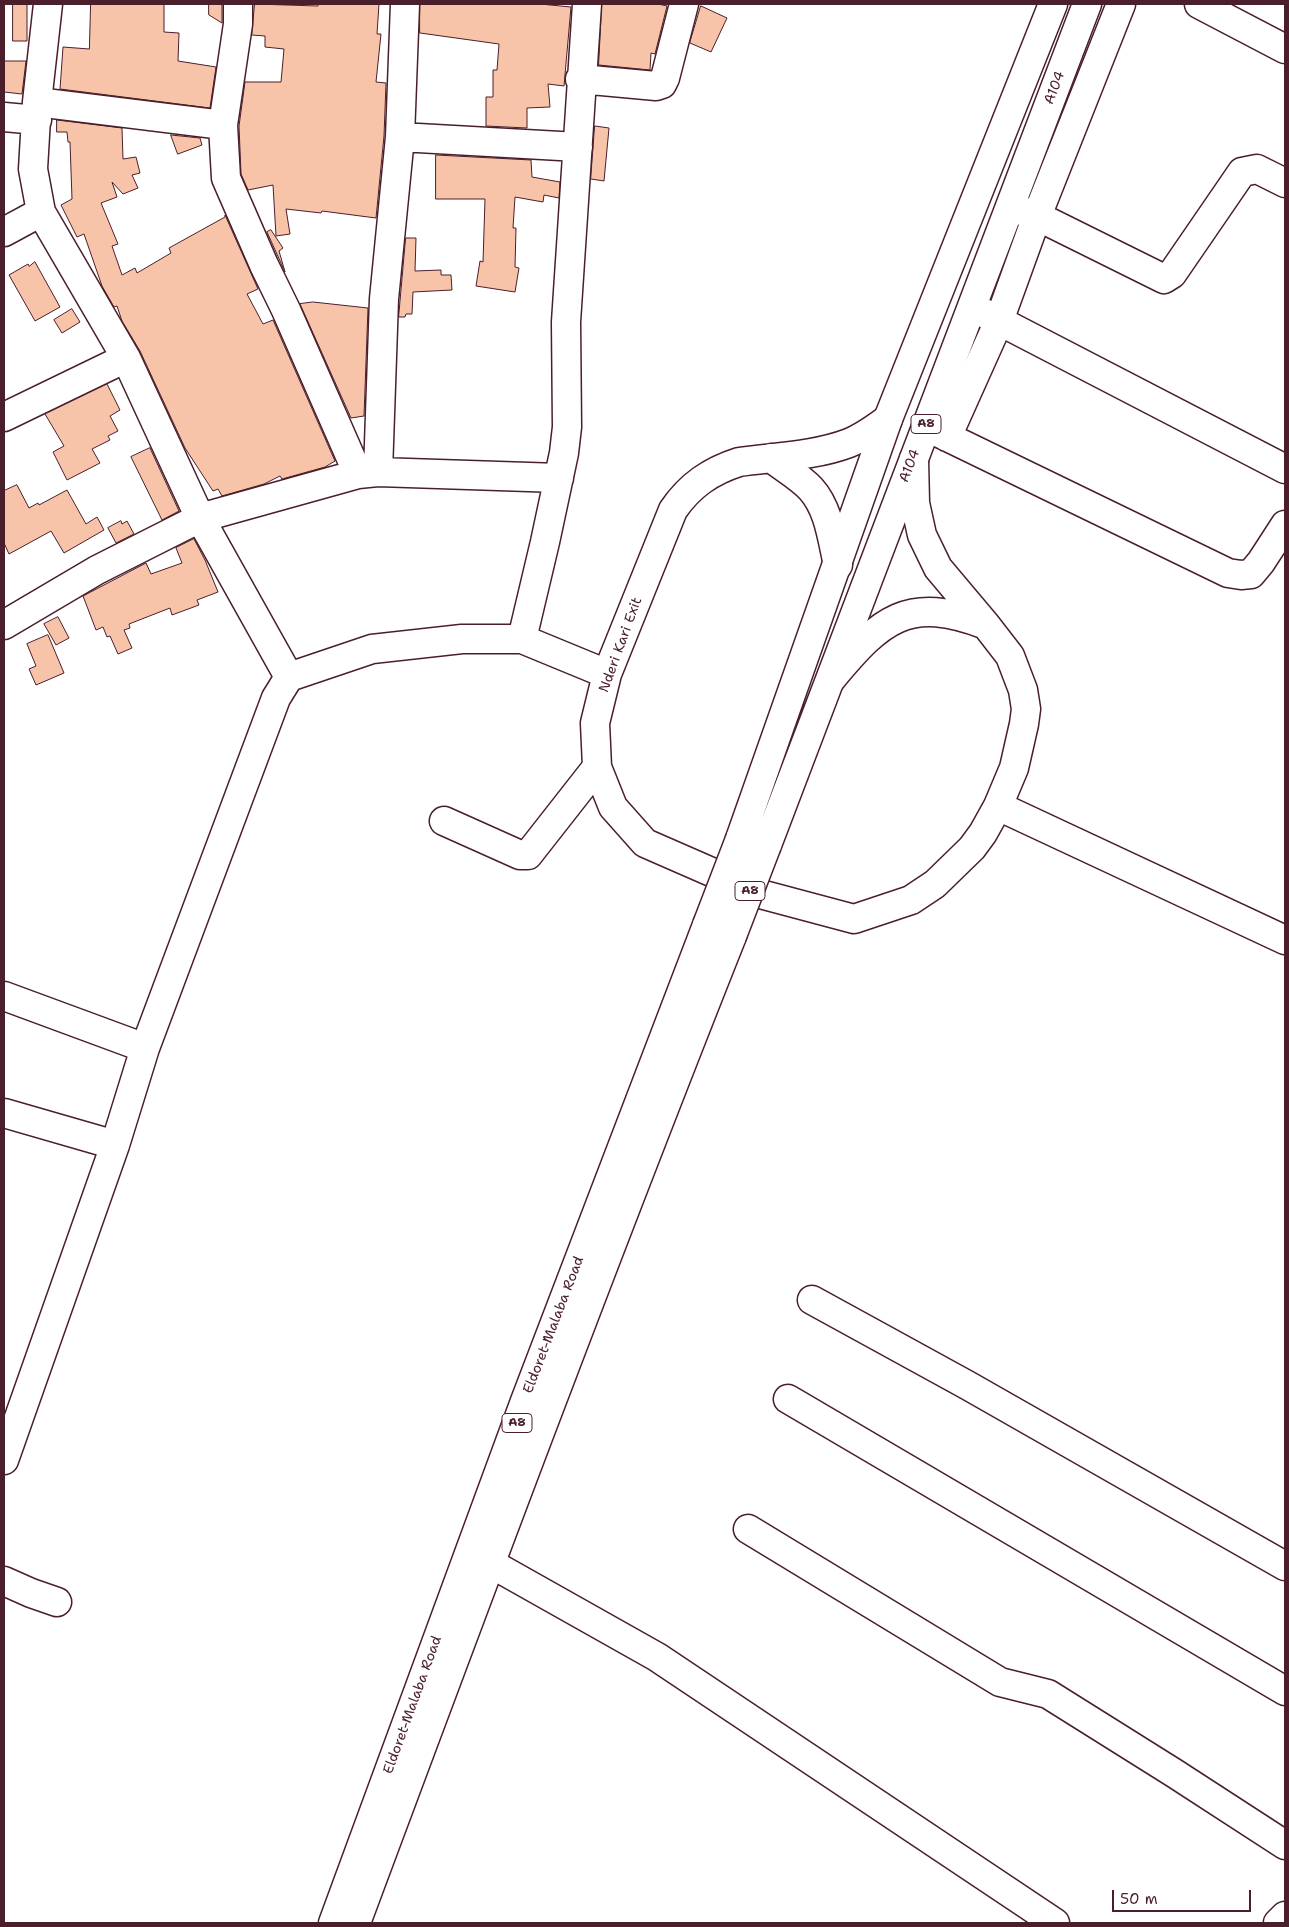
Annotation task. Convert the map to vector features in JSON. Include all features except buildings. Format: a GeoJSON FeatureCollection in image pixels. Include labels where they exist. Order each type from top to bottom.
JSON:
{"type":"FeatureCollection","features":[{"type":"Feature","properties":{"kind":"main road"},"geometry":{"type":"LineString","coordinates":[[48,4],[32,169],[41,212],[126,358],[200,518],[289,677]]}},
{"type":"Feature","properties":{"kind":"main road"},"geometry":{"type":"LineString","coordinates":[[238,4],[238,24],[223,125],[226,178],[264,265],[368,473]]}},
{"type":"Feature","properties":{"kind":"main road"},"geometry":{"type":"LineString","coordinates":[[368,473],[400,138],[405,4]]}},
{"type":"Feature","properties":{"kind":"main road"},"geometry":{"type":"LineString","coordinates":[[522,640],[559,478],[567,427],[566,322],[586,4]]}},
{"type":"Feature","properties":{"kind":"main road"},"geometry":{"type":"LineString","coordinates":[[580,79],[656,86],[662,84],[684,4]]}},
{"type":"Feature","properties":{"kind":"main road","name":"A8"},"geometry":{"type":"LineString","coordinates":[[838,565],[888,419],[1053,4]]}},
{"type":"Feature","properties":{"kind":"main road","name":"A104"},"geometry":{"type":"LineString","coordinates":[[732,936],[914,457],[936,432],[971,307],[1087,4]]}},
{"type":"Feature","properties":{"kind":"main road"},"geometry":{"type":"LineString","coordinates":[[1121,4],[1037,216],[999,321],[936,432],[1228,573],[1251,574],[1261,562],[1285,524]]}},
{"type":"Feature","properties":{"kind":"main road"},"geometry":{"type":"LineString","coordinates":[[1199,4],[1285,49]]}},
{"type":"Feature","properties":{"kind":"main road"},"geometry":{"type":"LineString","coordinates":[[4,116],[37,111],[223,125]]}},
{"type":"Feature","properties":{"kind":"main road"},"geometry":{"type":"LineString","coordinates":[[400,138],[578,147]]}},
{"type":"Feature","properties":{"kind":"main road"},"geometry":{"type":"LineString","coordinates":[[1010,205],[1037,216],[1164,279],[1172,274],[1242,172],[1257,169],[1285,183]]}},
{"type":"Feature","properties":{"kind":"main road"},"geometry":{"type":"LineString","coordinates":[[4,232],[41,212]]}},
{"type":"Feature","properties":{"kind":"main road"},"geometry":{"type":"LineString","coordinates":[[971,307],[1285,468]]}},
{"type":"Feature","properties":{"kind":"main road"},"geometry":{"type":"LineString","coordinates":[[4,417],[126,358]]}},
{"type":"Feature","properties":{"kind":"main road","name":"Nderi Kari Exit"},"geometry":{"type":"LineString","coordinates":[[888,419],[867,434],[833,448],[739,462],[716,471],[696,483],[681,499],[673,510],[607,674],[595,723],[597,767],[613,807],[645,843],[764,895],[854,919],[911,900],[935,884],[972,848],[998,806]]}},
{"type":"Feature","properties":{"kind":"main road"},"geometry":{"type":"LineString","coordinates":[[914,457],[915,503],[922,535],[938,568],[1010,656],[1023,690],[1026,709],[1021,740],[1014,768],[998,806],[1285,940]]}},
{"type":"Feature","properties":{"kind":"main road"},"geometry":{"type":"LineString","coordinates":[[771,458],[811,489],[818,500],[828,520],[838,565]]}},
{"type":"Feature","properties":{"kind":"main road"},"geometry":{"type":"LineString","coordinates":[[4,624],[97,570],[200,518],[368,473],[559,478]]}},
{"type":"Feature","properties":{"kind":"main road","name":"Eldoret-Malaba Road"},"geometry":{"type":"LineString","coordinates":[[333,1923],[525,1401],[740,839],[838,565]]}},
{"type":"Feature","properties":{"kind":"main road"},"geometry":{"type":"LineString","coordinates":[[829,682],[870,635],[893,620],[928,612],[948,613],[986,625]]}},
{"type":"Feature","properties":{"kind":"main road"},"geometry":{"type":"LineString","coordinates":[[4,1460],[116,1145],[145,1048],[276,698],[289,677],[372,648],[462,639],[522,640],[607,674]]}},
{"type":"Feature","properties":{"kind":"main road"},"geometry":{"type":"LineString","coordinates":[[444,821],[520,855],[528,855],[597,767]]}},
{"type":"Feature","properties":{"kind":"main road","name":"Eldoret-Malaba Road"},"geometry":{"type":"LineString","coordinates":[[356,1923],[490,1562],[634,1183],[732,936]]}},
{"type":"Feature","properties":{"kind":"main road"},"geometry":{"type":"LineString","coordinates":[[4,996],[145,1048]]}},
{"type":"Feature","properties":{"kind":"main road"},"geometry":{"type":"LineString","coordinates":[[4,1113],[116,1145]]}},
{"type":"Feature","properties":{"kind":"main road"},"geometry":{"type":"LineString","coordinates":[[812,1300],[967,1385],[1285,1566]]}},
{"type":"Feature","properties":{"kind":"main road"},"geometry":{"type":"LineString","coordinates":[[788,1399],[1285,1691]]}},
{"type":"Feature","properties":{"kind":"main road"},"geometry":{"type":"LineString","coordinates":[[748,1529],[1000,1682],[1048,1694],[1285,1845]]}},
{"type":"Feature","properties":{"kind":"main road"},"geometry":{"type":"LineString","coordinates":[[490,1562],[657,1658],[1055,1923]]}},
{"type":"Feature","properties":{"kind":"main road"},"geometry":{"type":"LineString","coordinates":[[4,1581],[57,1602]]}},
{"type":"Feature","properties":{"kind":"main road"},"geometry":{"type":"LineString","coordinates":[[1278,1923],[1285,1916]]}}]}
